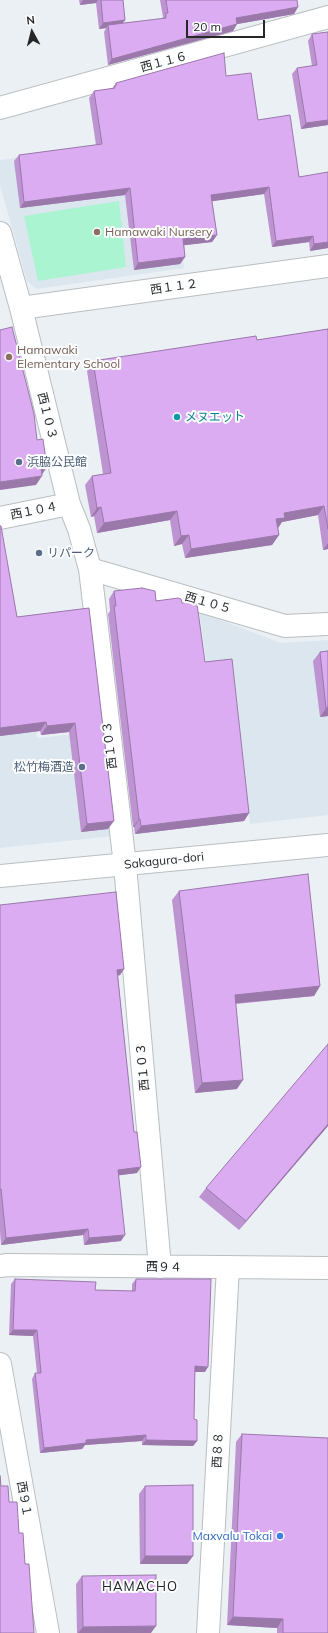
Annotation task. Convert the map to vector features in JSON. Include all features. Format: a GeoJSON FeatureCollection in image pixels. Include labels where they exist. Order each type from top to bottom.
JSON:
{"type":"FeatureCollection","features":[{"type":"Feature","properties":{"kind":"street","name":"西１１６"},"geometry":{"type":"LineString","coordinates":[[0,108],[328,17]]}},
{"type":"Feature","properties":{"kind":"street","name":"西１０３"},"geometry":{"type":"LineString","coordinates":[[0,233],[69,504],[79,529],[90,569],[124,865],[160,1267]]}},
{"type":"Feature","properties":{"kind":"street","name":"西１１２"},"geometry":{"type":"LineString","coordinates":[[20,308],[328,266]]}},
{"type":"Feature","properties":{"kind":"street","name":"西１０４"},"geometry":{"type":"LineString","coordinates":[[0,518],[69,504]]}},
{"type":"Feature","properties":{"kind":"street","name":"西１０５"},"geometry":{"type":"LineString","coordinates":[[90,569],[285,626],[328,624]]}},
{"type":"Feature","properties":{"kind":"street","name":"Sakagura-dori"},"geometry":{"type":"LineString","coordinates":[[0,876],[328,846]]}},
{"type":"Feature","properties":{"kind":"street","name":"西９４"},"geometry":{"type":"LineString","coordinates":[[0,1266],[328,1268]]}},
{"type":"Feature","properties":{"kind":"street","name":"西８８"},"geometry":{"type":"LineString","coordinates":[[208,1633],[228,1267]]}},
{"type":"Feature","properties":{"kind":"street","name":"西９１"},"geometry":{"type":"LineString","coordinates":[[0,1364],[48,1633]]}},
{"type":"Feature","properties":{"kind":"shaded area","name":"Hamawaki Nursery"},"geometry":{"type":"Polygon","coordinates":[[[98,147],[175,197],[184,268],[36,289],[27,281],[0,185],[0,160],[98,147]]]}},
{"type":"Feature","properties":{"kind":"shaded area"},"geometry":{"type":"Polygon","coordinates":[[[199,612],[281,643],[328,640],[328,815],[250,824],[232,659],[207,664],[199,612]]]}},
{"type":"Feature","properties":{"kind":"shaded area","name":"松竹梅酒造"},"geometry":{"type":"Polygon","coordinates":[[[28,669],[37,738],[102,731],[113,836],[0,848],[0,673],[28,669]]]}},
{"type":"Feature","properties":{"kind":"green space"},"geometry":{"type":"Polygon","coordinates":[[[119,201],[126,267],[38,281],[24,216],[119,201]]]}},
{"type":"Feature","properties":{"kind":"building"},"geometry":{"type":"Polygon","coordinates":[[[101,0],[123,0],[125,20],[103,23],[101,0]]]}},
{"type":"Feature","properties":{"kind":"building"},"geometry":{"type":"Polygon","coordinates":[[[166,0],[297,0],[298,7],[236,18],[237,24],[112,59],[108,25],[166,18],[166,13],[168,13],[166,0]]]}},
{"type":"Feature","properties":{"kind":"building"},"geometry":{"type":"Polygon","coordinates":[[[328,32],[328,120],[306,123],[297,68],[317,65],[312,34],[328,32]]]}},
{"type":"Feature","properties":{"kind":"building"},"geometry":{"type":"Polygon","coordinates":[[[224,53],[226,76],[251,73],[258,120],[290,115],[299,177],[328,172],[328,242],[314,244],[313,236],[276,241],[269,187],[211,195],[217,235],[183,239],[185,257],[138,263],[130,188],[24,202],[19,155],[102,144],[94,91],[115,88],[114,86],[116,86],[116,83],[224,53]]]}},
{"type":"Feature","properties":{"kind":"building"},"geometry":{"type":"Polygon","coordinates":[[[12,327],[34,414],[37,440],[43,439],[47,467],[41,467],[42,476],[0,482],[0,330],[12,327]]]}},
{"type":"Feature","properties":{"kind":"building"},"geometry":{"type":"Polygon","coordinates":[[[328,329],[328,529],[324,506],[284,513],[285,518],[276,519],[279,535],[191,549],[189,535],[181,536],[177,511],[104,523],[101,507],[97,508],[92,476],[111,473],[93,361],[256,336],[257,340],[328,329]]]}},
{"type":"Feature","properties":{"kind":"building"},"geometry":{"type":"Polygon","coordinates":[[[0,526],[17,617],[89,608],[114,821],[87,824],[75,723],[47,726],[46,722],[0,728],[0,526]]]}},
{"type":"Feature","properties":{"kind":"building"},"geometry":{"type":"Polygon","coordinates":[[[142,588],[155,591],[156,601],[178,598],[181,599],[182,603],[191,602],[197,604],[205,662],[232,659],[249,813],[141,826],[114,606],[116,606],[114,591],[142,588]]]}},
{"type":"Feature","properties":{"kind":"building"},"geometry":{"type":"Polygon","coordinates":[[[328,651],[328,707],[326,708],[320,652],[328,651]]]}},
{"type":"Feature","properties":{"kind":"building"},"geometry":{"type":"Polygon","coordinates":[[[308,874],[320,986],[235,995],[243,1080],[202,1083],[179,891],[308,874]]]}},
{"type":"Feature","properties":{"kind":"building"},"geometry":{"type":"Polygon","coordinates":[[[116,892],[124,969],[117,970],[134,1132],[137,1132],[141,1167],[118,1170],[125,1235],[89,1238],[88,1229],[6,1238],[0,1189],[0,905],[116,892]]]}},
{"type":"Feature","properties":{"kind":"building"},"geometry":{"type":"Polygon","coordinates":[[[328,1044],[328,1124],[246,1221],[206,1188],[328,1044]]]}},
{"type":"Feature","properties":{"kind":"building"},"geometry":{"type":"Polygon","coordinates":[[[15,1279],[96,1282],[95,1290],[135,1291],[136,1279],[211,1279],[208,1367],[195,1366],[194,1419],[197,1420],[197,1441],[146,1440],[146,1435],[86,1440],[86,1443],[44,1448],[35,1373],[41,1373],[37,1330],[13,1330],[15,1279]]]}},
{"type":"Feature","properties":{"kind":"building","name":"Maxvalu Tokai"},"geometry":{"type":"Polygon","coordinates":[[[242,1434],[328,1438],[328,1633],[283,1633],[283,1619],[233,1617],[242,1434]]]}},
{"type":"Feature","properties":{"kind":"building"},"geometry":{"type":"Polygon","coordinates":[[[0,1476],[1,1486],[8,1486],[9,1502],[17,1502],[19,1533],[23,1533],[25,1564],[29,1564],[34,1633],[0,1633],[0,1476]]]}},
{"type":"Feature","properties":{"kind":"building"},"geometry":{"type":"Polygon","coordinates":[[[193,1485],[193,1556],[145,1556],[145,1486],[193,1485]]]}},
{"type":"Feature","properties":{"kind":"building"},"geometry":{"type":"Polygon","coordinates":[[[156,1575],[156,1626],[83,1627],[82,1576],[156,1575]]]}},
{"type":"Feature","properties":{"kind":"place","name":"Hamawaki Nursery"},"geometry":{"type":"Point","coordinates":[97,232]}},
{"type":"Feature","properties":{"kind":"place","name":"Hamawaki Elementary School"},"geometry":{"type":"Point","coordinates":[9,357]}},
{"type":"Feature","properties":{"kind":"place","name":"メヌエット"},"geometry":{"type":"Point","coordinates":[177,417]}},
{"type":"Feature","properties":{"kind":"place","name":"浜脇公民館"},"geometry":{"type":"Point","coordinates":[19,462]}},
{"type":"Feature","properties":{"kind":"place","name":"リパーク"},"geometry":{"type":"Point","coordinates":[39,553]}},
{"type":"Feature","properties":{"kind":"place","name":"松竹梅酒造"},"geometry":{"type":"Point","coordinates":[82,767]}},
{"type":"Feature","properties":{"kind":"place","name":"Maxvalu Tokai"},"geometry":{"type":"Point","coordinates":[280,1536]}},
{"type":"Feature","properties":{"kind":"district","name":"HAMACHO"},"geometry":{"type":"Point","coordinates":[140,1587]}}]}
